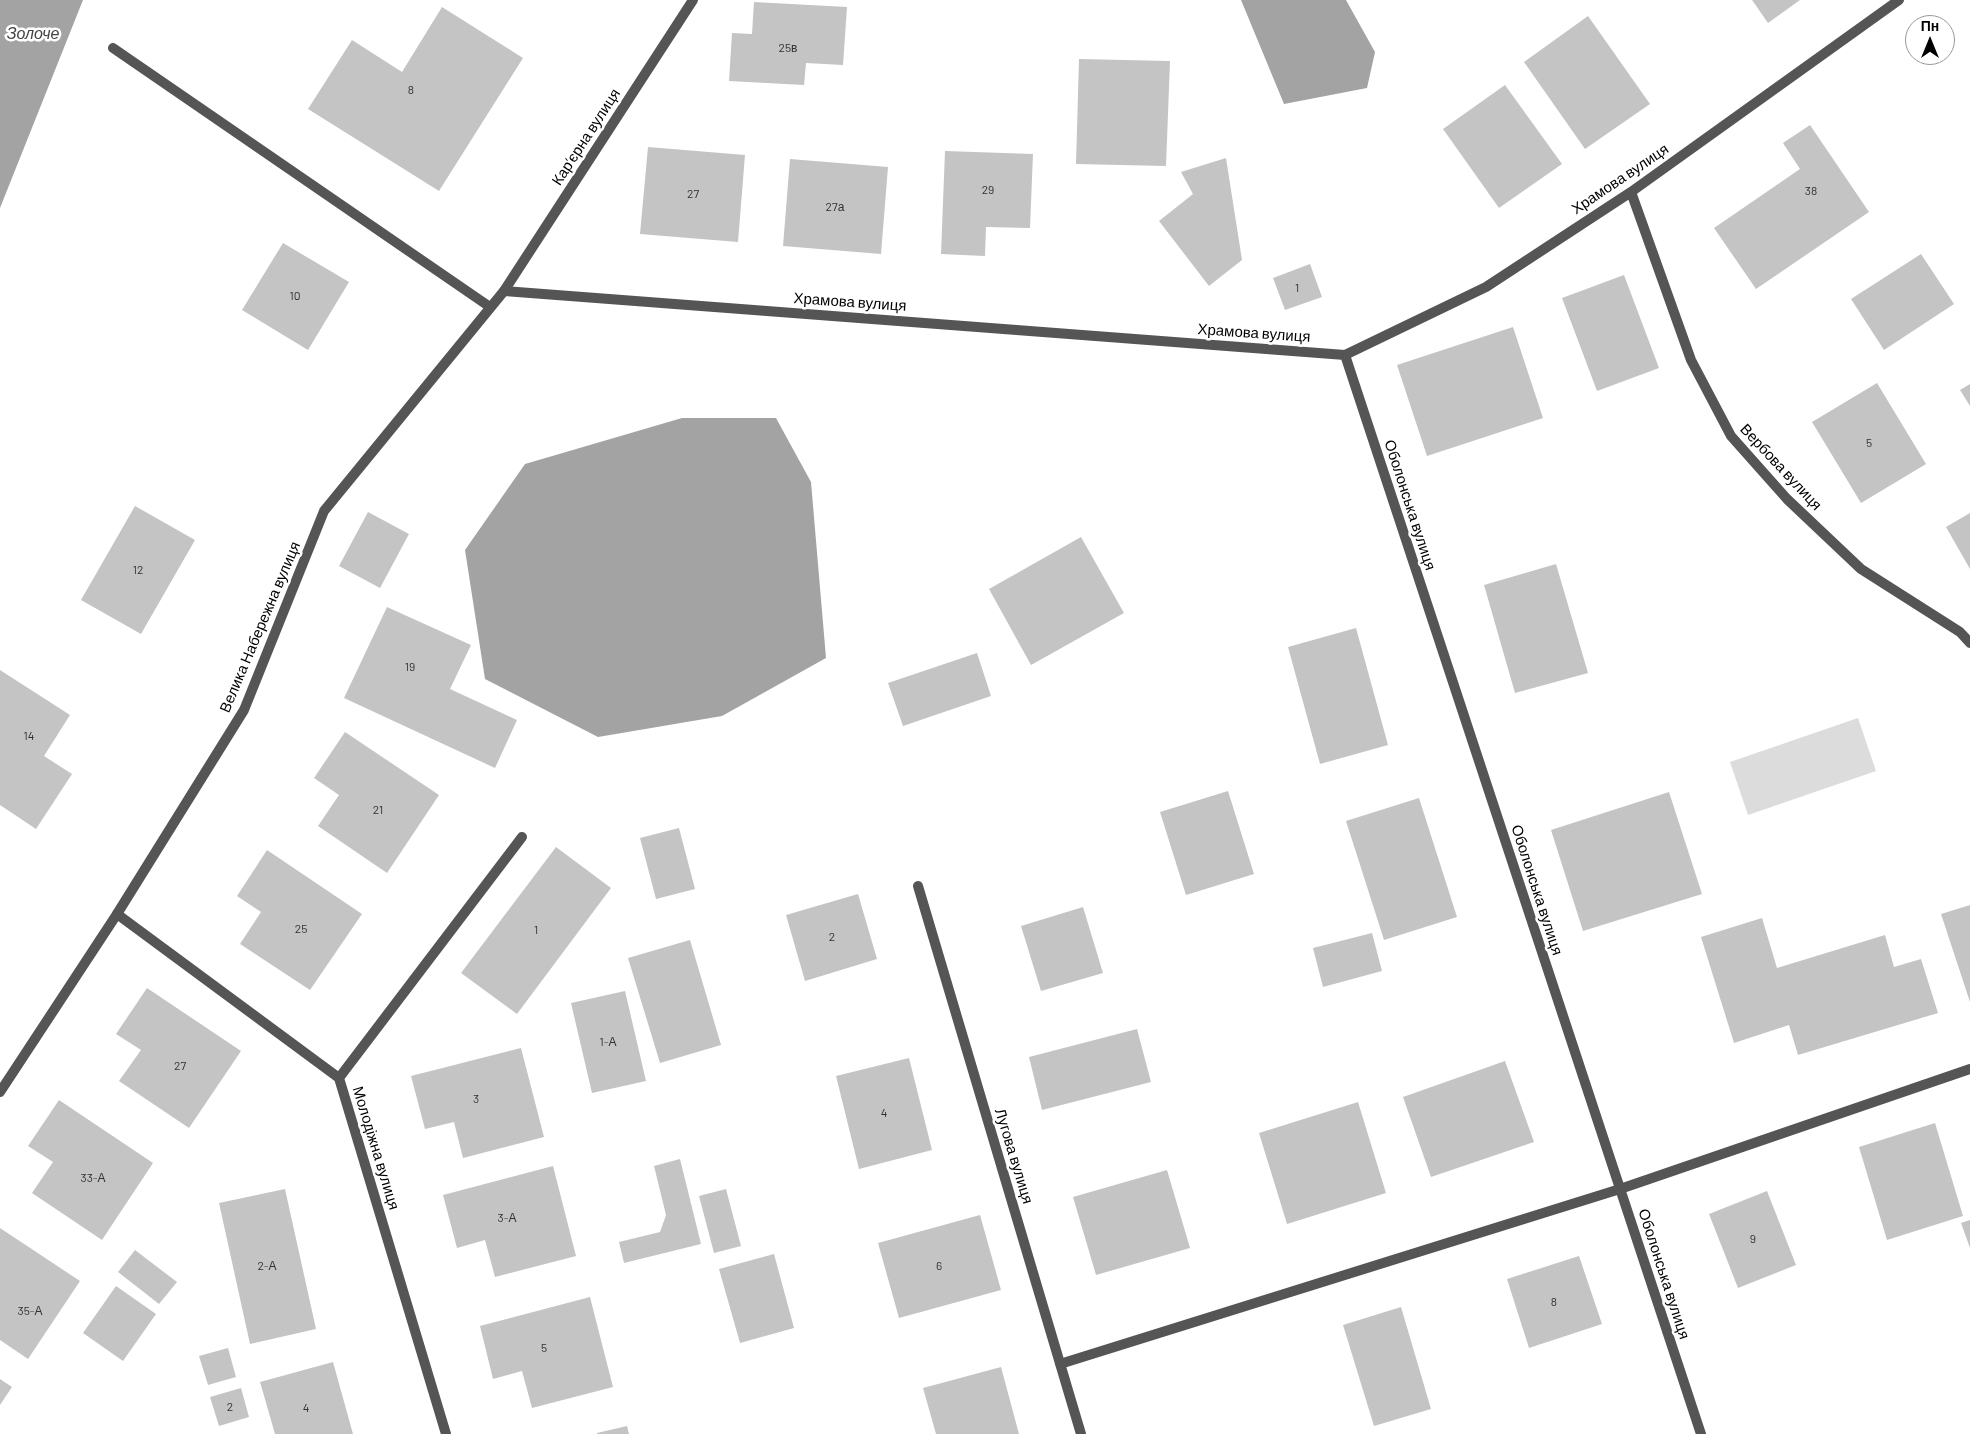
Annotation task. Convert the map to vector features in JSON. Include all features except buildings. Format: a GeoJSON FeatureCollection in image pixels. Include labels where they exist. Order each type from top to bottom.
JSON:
{"type":"FeatureCollection","features":[{"type":"Feature","properties":{"kind":"street","name":"Карʼєрна вулиця"},"geometry":{"type":"LineString","coordinates":[[504,290],[693,0]]}},
{"type":"Feature","properties":{"kind":"street","name":"Храмова вулиця"},"geometry":{"type":"LineString","coordinates":[[504,290],[1345,355],[1486,287],[1631,192],[1898,0]]}},
{"type":"Feature","properties":{"kind":"street"},"geometry":{"type":"LineString","coordinates":[[113,48],[490,307]]}},
{"type":"Feature","properties":{"kind":"street","name":"Вербова вулиця"},"geometry":{"type":"LineString","coordinates":[[1631,192],[1692,360],[1730,436],[1787,499],[1861,569],[1960,632],[1970,643]]}},
{"type":"Feature","properties":{"kind":"street","name":"Велика Набережна вулиця"},"geometry":{"type":"LineString","coordinates":[[0,1092],[117,914],[244,710],[324,511],[504,290]]}},
{"type":"Feature","properties":{"kind":"street","name":"Оболонська вулиця"},"geometry":{"type":"LineString","coordinates":[[1345,355],[1701,1434]]}},
{"type":"Feature","properties":{"kind":"street"},"geometry":{"type":"LineString","coordinates":[[339,1078],[522,837]]}},
{"type":"Feature","properties":{"kind":"street","name":"Лугова вулиця"},"geometry":{"type":"LineString","coordinates":[[918,886],[1082,1434]]}},
{"type":"Feature","properties":{"kind":"street","name":"Молодіжна вулиця"},"geometry":{"type":"LineString","coordinates":[[117,914],[339,1078],[446,1434]]}},
{"type":"Feature","properties":{"kind":"street"},"geometry":{"type":"LineString","coordinates":[[1060,1364],[1620,1189],[1970,1069]]}},
{"type":"Feature","properties":{"kind":"shaded area"},"geometry":{"type":"Polygon","coordinates":[[[1858,718],[1876,771],[1748,815],[1730,762],[1858,718]]]}},
{"type":"Feature","properties":{"kind":"water","name":"Золоче"},"geometry":{"type":"Polygon","coordinates":[[[0,0],[83,0],[0,208],[0,0]]]}},
{"type":"Feature","properties":{"kind":"water"},"geometry":{"type":"Polygon","coordinates":[[[1241,0],[1346,0],[1375,52],[1367,88],[1284,104],[1241,0]]]}},
{"type":"Feature","properties":{"kind":"water"},"geometry":{"type":"Polygon","coordinates":[[[682,418],[776,418],[811,482],[826,658],[722,716],[598,737],[485,679],[465,550],[525,464],[682,418]]]}}]}
